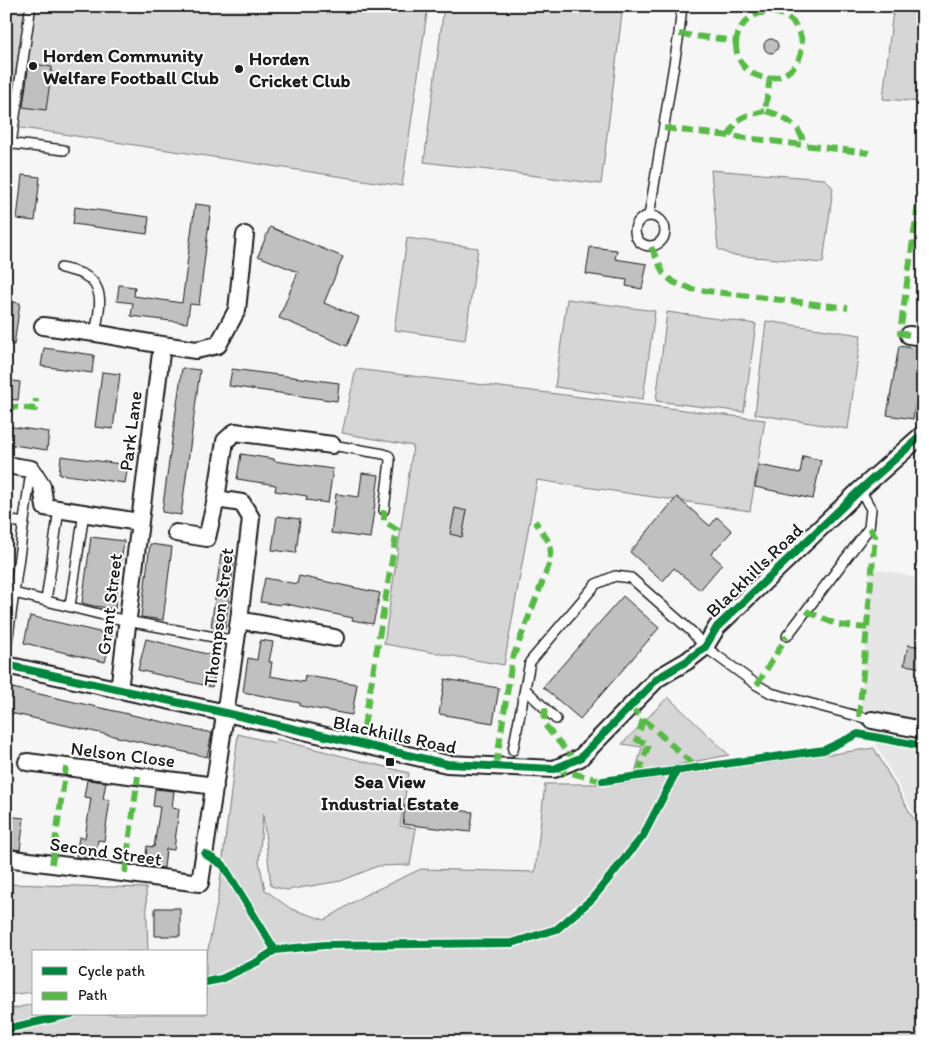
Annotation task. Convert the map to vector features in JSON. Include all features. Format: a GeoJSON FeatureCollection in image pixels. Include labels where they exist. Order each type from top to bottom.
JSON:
{"type":"FeatureCollection","features":[{"type":"Feature","properties":{"kind":"street"},"geometry":{"type":"LineString","coordinates":[[44,326],[196,350],[218,345],[237,310],[245,236]]}},
{"type":"Feature","properties":{"kind":"street","name":"Park Lane"},"geometry":{"type":"LineString","coordinates":[[139,522],[162,345]]}},
{"type":"Feature","properties":{"kind":"street","name":"Thompson Street"},"geometry":{"type":"LineString","coordinates":[[176,533],[207,538],[216,499],[225,441],[235,432],[332,445]]}},
{"type":"Feature","properties":{"kind":"street","name":"Blackhills Road"},"geometry":{"type":"LineString","coordinates":[[6,665],[447,764],[554,769],[580,758],[658,678],[687,661],[705,647],[717,627],[860,490],[923,434]]}},
{"type":"Feature","properties":{"kind":"street"},"geometry":{"type":"LineString","coordinates":[[6,465],[31,468],[42,486],[45,507],[139,522]]}},
{"type":"Feature","properties":{"kind":"street","name":"Thompson Street"},"geometry":{"type":"LineString","coordinates":[[200,883],[239,620],[250,518],[242,503],[216,499]]}},
{"type":"Feature","properties":{"kind":"street","name":"Grant Street"},"geometry":{"type":"LineString","coordinates":[[119,690],[139,522]]}},
{"type":"Feature","properties":{"kind":"street"},"geometry":{"type":"LineString","coordinates":[[239,620],[335,638]]}},
{"type":"Feature","properties":{"kind":"street"},"geometry":{"type":"LineString","coordinates":[[872,720],[923,730]]}},
{"type":"Feature","properties":{"kind":"street","name":"Nelson Close"},"geometry":{"type":"LineString","coordinates":[[27,762],[215,786]]}},
{"type":"Feature","properties":{"kind":"street","name":"Second Street"},"geometry":{"type":"LineString","coordinates":[[6,858],[200,883]]}},
{"type":"Feature","properties":{"kind":"lane"},"geometry":{"type":"LineString","coordinates":[[649,216],[682,6]]}},
{"type":"Feature","properties":{"kind":"lane"},"geometry":{"type":"LineString","coordinates":[[30,11],[9,143],[64,150]]}},
{"type":"Feature","properties":{"kind":"lane"},"geometry":{"type":"LineString","coordinates":[[61,268],[90,278],[96,286],[100,295],[100,306],[95,333]]}},
{"type":"Feature","properties":{"kind":"lane"},"geometry":{"type":"LineString","coordinates":[[332,445],[389,456],[384,510]]}},
{"type":"Feature","properties":{"kind":"lane"},"geometry":{"type":"LineString","coordinates":[[6,650],[10,592],[24,523],[31,468]]}},
{"type":"Feature","properties":{"kind":"lane"},"geometry":{"type":"LineString","coordinates":[[787,636],[868,528],[871,509],[860,490]]}},
{"type":"Feature","properties":{"kind":"lane"},"geometry":{"type":"LineString","coordinates":[[46,601],[59,509]]}},
{"type":"Feature","properties":{"kind":"lane"},"geometry":{"type":"LineString","coordinates":[[70,606],[84,513]]}},
{"type":"Feature","properties":{"kind":"lane"},"geometry":{"type":"LineString","coordinates":[[6,520],[24,523]]}},
{"type":"Feature","properties":{"kind":"lane"},"geometry":{"type":"LineString","coordinates":[[514,750],[530,662],[596,584],[615,576],[632,578],[691,631],[705,647],[771,693],[872,720]]}},
{"type":"Feature","properties":{"kind":"lane"},"geometry":{"type":"LineString","coordinates":[[10,592],[127,621],[236,641]]}},
{"type":"Feature","properties":{"kind":"lane"},"geometry":{"type":"LineString","coordinates":[[525,689],[556,719]]}},
{"type":"Feature","properties":{"kind":"shaded area","name":"Horden Cricket Club"},"geometry":{"type":"Polygon","coordinates":[[[6,6],[428,6],[402,186],[6,126],[6,6]]]}},
{"type":"Feature","properties":{"kind":"shaded area"},"geometry":{"type":"Polygon","coordinates":[[[444,6],[623,6],[601,184],[424,162],[444,6]]]}},
{"type":"Feature","properties":{"kind":"shaded area"},"geometry":{"type":"Polygon","coordinates":[[[893,10],[923,14],[923,102],[883,99],[893,10]]]}},
{"type":"Feature","properties":{"kind":"shaded area"},"geometry":{"type":"Polygon","coordinates":[[[711,170],[825,179],[833,188],[823,263],[731,255],[718,249],[711,170]]]}},
{"type":"Feature","properties":{"kind":"shaded area"},"geometry":{"type":"Polygon","coordinates":[[[407,238],[478,248],[465,340],[394,330],[407,238]]]}},
{"type":"Feature","properties":{"kind":"shaded area"},"geometry":{"type":"Polygon","coordinates":[[[567,299],[655,311],[643,399],[555,387],[567,299]]]}},
{"type":"Feature","properties":{"kind":"shaded area"},"geometry":{"type":"Polygon","coordinates":[[[667,312],[756,324],[744,412],[656,401],[667,312]]]}},
{"type":"Feature","properties":{"kind":"shaded area"},"geometry":{"type":"Polygon","coordinates":[[[766,321],[861,335],[848,429],[755,414],[766,321]]]}},
{"type":"Feature","properties":{"kind":"shaded area"},"geometry":{"type":"Polygon","coordinates":[[[356,369],[765,420],[750,511],[537,480],[504,665],[384,644],[413,446],[342,433],[356,369]]]}},
{"type":"Feature","properties":{"kind":"shaded area"},"geometry":{"type":"Polygon","coordinates":[[[871,568],[923,579],[923,831],[860,715],[871,568]]]}},
{"type":"Feature","properties":{"kind":"shaded area"},"geometry":{"type":"Polygon","coordinates":[[[668,697],[729,755],[635,773],[642,747],[622,744],[668,697]]]}},
{"type":"Feature","properties":{"kind":"shaded area"},"geometry":{"type":"Polygon","coordinates":[[[238,734],[275,743],[276,739],[409,773],[400,826],[416,828],[410,865],[378,866],[341,881],[287,890],[271,886],[263,814],[259,861],[265,890],[291,909],[325,920],[363,896],[421,869],[535,872],[545,784],[620,784],[874,748],[923,836],[923,1042],[6,1042],[6,1010],[32,1004],[32,1016],[208,1016],[208,950],[218,899],[238,734]]]}},
{"type":"Feature","properties":{"kind":"shaded area"},"geometry":{"type":"Polygon","coordinates":[[[8,884],[146,888],[148,950],[32,950],[32,992],[6,995],[6,898],[8,884]]]}},
{"type":"Feature","properties":{"kind":"building"},"geometry":{"type":"Polygon","coordinates":[[[771,39],[776,41],[778,46],[776,51],[771,53],[766,51],[764,46],[766,41],[771,39]]]}},
{"type":"Feature","properties":{"kind":"building"},"geometry":{"type":"Polygon","coordinates":[[[29,63],[52,67],[46,110],[23,107],[29,63]]]}},
{"type":"Feature","properties":{"kind":"building"},"geometry":{"type":"Polygon","coordinates":[[[22,175],[40,177],[35,221],[17,219],[22,175]]]}},
{"type":"Feature","properties":{"kind":"building"},"geometry":{"type":"Polygon","coordinates":[[[195,204],[211,206],[199,305],[190,304],[187,323],[131,316],[133,303],[117,301],[119,285],[135,287],[134,296],[182,303],[195,204]]]}},
{"type":"Feature","properties":{"kind":"building"},"geometry":{"type":"Polygon","coordinates":[[[75,207],[149,217],[147,234],[73,224],[75,207]]]}},
{"type":"Feature","properties":{"kind":"building"},"geometry":{"type":"Polygon","coordinates":[[[270,227],[343,257],[324,303],[359,317],[347,346],[279,318],[298,272],[258,256],[270,227]]]}},
{"type":"Feature","properties":{"kind":"building"},"geometry":{"type":"Polygon","coordinates":[[[590,247],[617,250],[615,259],[647,264],[642,289],[626,286],[627,280],[586,274],[590,247]]]}},
{"type":"Feature","properties":{"kind":"building"},"geometry":{"type":"Polygon","coordinates":[[[6,301],[20,303],[14,345],[6,344],[6,301]]]}},
{"type":"Feature","properties":{"kind":"building"},"geometry":{"type":"Polygon","coordinates":[[[899,346],[923,350],[923,395],[917,394],[913,419],[887,415],[899,346]]]}},
{"type":"Feature","properties":{"kind":"building"},"geometry":{"type":"Polygon","coordinates":[[[44,348],[94,355],[92,373],[41,366],[44,348]]]}},
{"type":"Feature","properties":{"kind":"building"},"geometry":{"type":"Polygon","coordinates":[[[182,368],[200,370],[181,515],[162,512],[182,368]]]}},
{"type":"Feature","properties":{"kind":"building"},"geometry":{"type":"Polygon","coordinates":[[[232,369],[339,383],[337,401],[229,386],[232,369]]]}},
{"type":"Feature","properties":{"kind":"building"},"geometry":{"type":"Polygon","coordinates":[[[102,372],[120,374],[113,429],[95,427],[102,372]]]}},
{"type":"Feature","properties":{"kind":"building"},"geometry":{"type":"Polygon","coordinates":[[[6,380],[20,382],[18,400],[6,399],[6,380]]]}},
{"type":"Feature","properties":{"kind":"building"},"geometry":{"type":"Polygon","coordinates":[[[6,426],[49,432],[47,450],[6,444],[6,426]]]}},
{"type":"Feature","properties":{"kind":"building"},"geometry":{"type":"Polygon","coordinates":[[[241,454],[274,459],[274,461],[333,469],[328,503],[306,500],[307,496],[275,491],[276,485],[237,479],[241,454]]]}},
{"type":"Feature","properties":{"kind":"building"},"geometry":{"type":"Polygon","coordinates":[[[61,456],[128,465],[125,483],[59,474],[61,456]]]}},
{"type":"Feature","properties":{"kind":"building"},"geometry":{"type":"Polygon","coordinates":[[[803,456],[821,460],[813,499],[755,487],[759,465],[800,473],[803,456]]]}},
{"type":"Feature","properties":{"kind":"building"},"geometry":{"type":"Polygon","coordinates":[[[362,473],[379,475],[370,538],[331,533],[336,494],[359,497],[362,473]]]}},
{"type":"Feature","properties":{"kind":"building"},"geometry":{"type":"Polygon","coordinates":[[[677,497],[710,526],[717,517],[732,531],[711,554],[722,564],[700,590],[674,568],[663,581],[630,552],[677,497]]]}},
{"type":"Feature","properties":{"kind":"building"},"geometry":{"type":"Polygon","coordinates":[[[455,508],[467,511],[462,537],[450,534],[455,508]]]}},
{"type":"Feature","properties":{"kind":"building"},"geometry":{"type":"Polygon","coordinates":[[[277,516],[300,519],[296,553],[272,550],[277,516]]]}},
{"type":"Feature","properties":{"kind":"building"},"geometry":{"type":"Polygon","coordinates":[[[91,537],[124,541],[115,609],[82,603],[91,537]]]}},
{"type":"Feature","properties":{"kind":"building"},"geometry":{"type":"Polygon","coordinates":[[[150,544],[172,547],[163,620],[141,617],[150,544]]]}},
{"type":"Feature","properties":{"kind":"building"},"geometry":{"type":"Polygon","coordinates":[[[221,554],[235,556],[225,629],[211,627],[221,554]]]}},
{"type":"Feature","properties":{"kind":"building"},"geometry":{"type":"Polygon","coordinates":[[[299,576],[380,593],[373,624],[281,603],[281,605],[260,602],[265,578],[297,584],[299,576]]]}},
{"type":"Feature","properties":{"kind":"building"},"geometry":{"type":"Polygon","coordinates":[[[623,596],[659,628],[580,719],[543,687],[623,596]]]}},
{"type":"Feature","properties":{"kind":"building"},"geometry":{"type":"Polygon","coordinates":[[[30,616],[112,635],[105,662],[24,643],[30,616]]]}},
{"type":"Feature","properties":{"kind":"building"},"geometry":{"type":"Polygon","coordinates":[[[146,639],[219,657],[212,687],[138,670],[146,639]]]}},
{"type":"Feature","properties":{"kind":"building"},"geometry":{"type":"Polygon","coordinates":[[[260,640],[273,642],[269,662],[272,662],[270,676],[304,682],[305,675],[357,684],[352,715],[300,706],[300,703],[243,692],[248,658],[257,660],[260,640]]]}},
{"type":"Feature","properties":{"kind":"building"},"geometry":{"type":"Polygon","coordinates":[[[908,645],[923,647],[923,668],[904,665],[908,645]]]}},
{"type":"Feature","properties":{"kind":"building"},"geometry":{"type":"Polygon","coordinates":[[[445,679],[499,688],[493,723],[439,714],[445,679]]]}},
{"type":"Feature","properties":{"kind":"building"},"geometry":{"type":"Polygon","coordinates":[[[8,687],[212,733],[207,757],[6,712],[8,687]]]}},
{"type":"Feature","properties":{"kind":"building"},"geometry":{"type":"Polygon","coordinates":[[[87,780],[106,782],[103,799],[110,800],[104,841],[98,840],[95,859],[76,857],[79,837],[85,838],[91,798],[84,797],[87,780]]]}},
{"type":"Feature","properties":{"kind":"building"},"geometry":{"type":"Polygon","coordinates":[[[155,789],[174,791],[172,808],[179,809],[174,850],[166,849],[164,868],[145,866],[147,846],[154,847],[160,807],[153,806],[155,789]]]}},
{"type":"Feature","properties":{"kind":"building"},"geometry":{"type":"Polygon","coordinates":[[[405,804],[473,812],[470,832],[403,824],[405,804]]]}},
{"type":"Feature","properties":{"kind":"building"},"geometry":{"type":"Polygon","coordinates":[[[6,816],[24,818],[20,850],[6,848],[6,816]]]}},
{"type":"Feature","properties":{"kind":"building"},"geometry":{"type":"Polygon","coordinates":[[[155,908],[180,908],[180,936],[155,936],[155,908]]]}},
{"type":"Feature","properties":{"kind":"marked path"},"geometry":{"type":"LineString","coordinates":[[769,12],[781,15],[792,22],[799,33],[802,45],[799,57],[792,68],[781,75],[769,78],[757,75],[746,68],[739,57],[736,45],[739,33],[746,22],[757,15],[769,12]]}},
{"type":"Feature","properties":{"kind":"marked path"},"geometry":{"type":"LineString","coordinates":[[679,34],[736,41]]}},
{"type":"Feature","properties":{"kind":"marked path"},"geometry":{"type":"LineString","coordinates":[[770,77],[765,111],[778,115],[791,123],[799,132],[805,145]]}},
{"type":"Feature","properties":{"kind":"marked path"},"geometry":{"type":"LineString","coordinates":[[729,136],[739,120],[765,111]]}},
{"type":"Feature","properties":{"kind":"marked path"},"geometry":{"type":"LineString","coordinates":[[664,128],[869,153]]}},
{"type":"Feature","properties":{"kind":"marked path"},"geometry":{"type":"LineString","coordinates":[[909,335],[900,333],[923,168]]}},
{"type":"Feature","properties":{"kind":"marked path"},"geometry":{"type":"LineString","coordinates":[[651,247],[663,273],[673,282],[691,289],[848,308]]}},
{"type":"Feature","properties":{"kind":"marked path"},"geometry":{"type":"LineString","coordinates":[[6,406],[35,409],[36,399]]}},
{"type":"Feature","properties":{"kind":"marked path"},"geometry":{"type":"LineString","coordinates":[[361,744],[397,530],[384,522],[384,510]]}},
{"type":"Feature","properties":{"kind":"marked path"},"geometry":{"type":"LineString","coordinates":[[496,766],[512,660],[549,565],[551,545],[535,521]]}},
{"type":"Feature","properties":{"kind":"marked path"},"geometry":{"type":"LineString","coordinates":[[859,717],[875,536],[869,528]]}},
{"type":"Feature","properties":{"kind":"marked path"},"geometry":{"type":"LineString","coordinates":[[806,611],[838,625],[867,628]]}},
{"type":"Feature","properties":{"kind":"marked path"},"geometry":{"type":"LineString","coordinates":[[757,685],[787,636]]}},
{"type":"Feature","properties":{"kind":"marked path"},"geometry":{"type":"LineString","coordinates":[[630,707],[697,768]]}},
{"type":"Feature","properties":{"kind":"marked path"},"geometry":{"type":"LineString","coordinates":[[545,708],[544,724],[574,760]]}},
{"type":"Feature","properties":{"kind":"marked path"},"geometry":{"type":"LineString","coordinates":[[643,719],[637,740],[649,744],[640,768],[645,775]]}},
{"type":"Feature","properties":{"kind":"marked path"},"geometry":{"type":"LineString","coordinates":[[52,864],[66,767]]}},
{"type":"Feature","properties":{"kind":"marked path"},"geometry":{"type":"LineString","coordinates":[[555,769],[603,781]]}},
{"type":"Feature","properties":{"kind":"marked path"},"geometry":{"type":"LineString","coordinates":[[125,873],[138,776]]}},
{"type":"Feature","properties":{"kind":"cycle path"},"geometry":{"type":"LineString","coordinates":[[6,665],[447,764],[554,769],[580,758],[658,678],[687,661],[705,647],[717,627],[860,490],[923,434]]}},
{"type":"Feature","properties":{"kind":"cycle path"},"geometry":{"type":"LineString","coordinates":[[603,781],[824,750],[858,734],[923,746]]}},
{"type":"Feature","properties":{"kind":"cycle path"},"geometry":{"type":"LineString","coordinates":[[208,982],[221,979],[257,962],[275,950],[325,945],[512,943],[557,929],[592,899],[643,836],[677,770]]}},
{"type":"Feature","properties":{"kind":"cycle path"},"geometry":{"type":"LineString","coordinates":[[205,854],[223,865],[275,950]]}},
{"type":"Feature","properties":{"kind":"cycle path"},"geometry":{"type":"LineString","coordinates":[[6,1029],[62,1016]]}},
{"type":"Feature","properties":{"kind":"place","name":"Horden Community Welfare Football Club"},"geometry":{"type":"Point","coordinates":[33,66]}},
{"type":"Feature","properties":{"kind":"place","name":"Horden Cricket Club"},"geometry":{"type":"Point","coordinates":[239,69]}},
{"type":"Feature","properties":{"kind":"place","name":"Sea View Industrial Estate"},"geometry":{"type":"Point","coordinates":[390,762]}}]}
